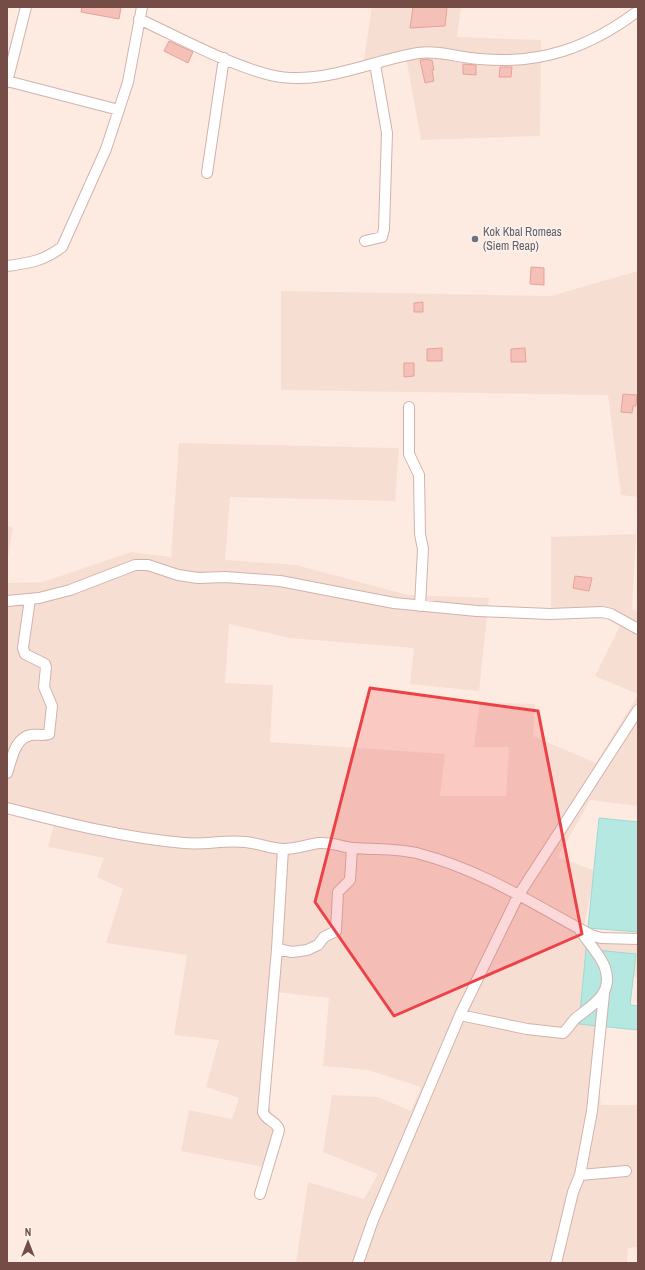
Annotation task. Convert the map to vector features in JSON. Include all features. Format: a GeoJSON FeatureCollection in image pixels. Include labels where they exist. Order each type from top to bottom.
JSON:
{"type":"FeatureCollection","features":[{"type":"Feature","properties":{"kind":"street"},"geometry":{"type":"LineString","coordinates":[[26,7],[7,82],[119,110]]}},
{"type":"Feature","properties":{"kind":"street"},"geometry":{"type":"LineString","coordinates":[[7,266],[33,263],[49,256],[62,247],[106,149],[119,110],[128,82],[142,7]]}},
{"type":"Feature","properties":{"kind":"street"},"geometry":{"type":"LineString","coordinates":[[139,19],[224,58],[270,75],[297,78],[319,76],[375,64],[401,56],[435,52],[482,60],[535,59],[579,46],[620,24],[638,11]]}},
{"type":"Feature","properties":{"kind":"street"},"geometry":{"type":"LineString","coordinates":[[207,173],[224,58]]}},
{"type":"Feature","properties":{"kind":"street"},"geometry":{"type":"LineString","coordinates":[[365,241],[382,237],[384,229],[387,134],[375,64]]}},
{"type":"Feature","properties":{"kind":"street"},"geometry":{"type":"LineString","coordinates":[[410,407],[408,454],[419,475],[420,534],[423,549],[420,606]]}},
{"type":"Feature","properties":{"kind":"street"},"geometry":{"type":"LineString","coordinates":[[7,601],[30,599],[70,590],[135,565],[148,565],[178,575],[198,578],[225,577],[280,581],[394,603],[420,606],[477,611],[550,614],[602,612],[611,614],[638,629]]}},
{"type":"Feature","properties":{"kind":"street"},"geometry":{"type":"LineString","coordinates":[[7,773],[18,743],[22,738],[30,735],[49,734],[52,706],[44,687],[46,667],[45,664],[25,654],[23,648],[30,599]]}},
{"type":"Feature","properties":{"kind":"street"},"geometry":{"type":"LineString","coordinates":[[358,1263],[373,1220],[460,1015],[518,896],[638,710]]}},
{"type":"Feature","properties":{"kind":"street"},"geometry":{"type":"LineString","coordinates":[[7,808],[99,831],[186,844],[221,841],[246,842],[283,849],[320,843],[338,844],[352,848],[393,849],[420,854],[487,877],[518,896],[578,928],[601,938],[638,939]]}},
{"type":"Feature","properties":{"kind":"street"},"geometry":{"type":"LineString","coordinates":[[277,949],[292,952],[307,950],[336,932],[338,892],[350,880],[352,848]]}},
{"type":"Feature","properties":{"kind":"street"},"geometry":{"type":"LineString","coordinates":[[260,1194],[279,1130],[277,1125],[268,1120],[263,1112],[277,949],[283,849]]}},
{"type":"Feature","properties":{"kind":"street"},"geometry":{"type":"LineString","coordinates":[[556,1263],[573,1192],[580,1175],[592,1111],[604,994],[608,983],[605,968],[578,928]]}},
{"type":"Feature","properties":{"kind":"street"},"geometry":{"type":"LineString","coordinates":[[460,1015],[527,1029],[563,1033],[576,1018],[593,1006],[604,994]]}},
{"type":"Feature","properties":{"kind":"street"},"geometry":{"type":"LineString","coordinates":[[580,1175],[626,1171]]}},
{"type":"Feature","properties":{"kind":"highlighted area"},"geometry":{"type":"Polygon","coordinates":[[[370,688],[538,711],[582,934],[394,1016],[315,902],[370,688]]]}},
{"type":"Feature","properties":{"kind":"shaded area"},"geometry":{"type":"Polygon","coordinates":[[[372,7],[461,7],[457,37],[541,40],[540,136],[421,140],[406,57],[363,65],[372,7]]]}},
{"type":"Feature","properties":{"kind":"shaded area"},"geometry":{"type":"Polygon","coordinates":[[[638,271],[638,497],[621,495],[608,395],[281,390],[281,291],[551,296],[638,271]]]}},
{"type":"Feature","properties":{"kind":"shaded area"},"geometry":{"type":"Polygon","coordinates":[[[179,443],[399,448],[395,501],[230,497],[225,560],[296,565],[408,595],[489,598],[479,691],[410,684],[414,648],[289,638],[229,624],[225,683],[273,685],[270,742],[445,754],[440,796],[506,796],[509,747],[474,747],[480,702],[535,704],[533,736],[596,763],[638,695],[638,806],[590,800],[558,857],[595,871],[581,942],[638,944],[638,977],[607,976],[598,1072],[601,1105],[638,1105],[638,1247],[628,1248],[627,1263],[296,1263],[308,1182],[364,1199],[378,1174],[323,1152],[332,1095],[378,1097],[411,1111],[421,1087],[368,1070],[323,1066],[329,998],[276,992],[264,1098],[277,1122],[264,1167],[181,1151],[189,1110],[232,1119],[239,1098],[206,1087],[219,1040],[174,1035],[187,955],[106,943],[123,889],[97,877],[104,858],[48,847],[55,820],[8,809],[7,814],[7,583],[43,582],[131,552],[171,557],[179,443]]]}},
{"type":"Feature","properties":{"kind":"shaded area"},"geometry":{"type":"Polygon","coordinates":[[[7,526],[13,527],[7,563],[7,526]]]}},
{"type":"Feature","properties":{"kind":"shaded area"},"geometry":{"type":"Polygon","coordinates":[[[636,534],[632,609],[638,612],[638,694],[595,676],[622,622],[597,611],[551,613],[551,537],[636,534]]]}},
{"type":"Feature","properties":{"kind":"water"},"geometry":{"type":"Polygon","coordinates":[[[599,818],[638,822],[638,932],[588,928],[599,818]]]}},
{"type":"Feature","properties":{"kind":"water"},"geometry":{"type":"Polygon","coordinates":[[[586,949],[636,954],[630,1005],[638,1006],[638,1030],[579,1024],[586,949]]]}},
{"type":"Feature","properties":{"kind":"building"},"geometry":{"type":"Polygon","coordinates":[[[82,7],[121,7],[119,19],[81,12],[82,7]]]}},
{"type":"Feature","properties":{"kind":"building"},"geometry":{"type":"Polygon","coordinates":[[[413,7],[447,7],[445,26],[410,28],[413,7]]]}},
{"type":"Feature","properties":{"kind":"building"},"geometry":{"type":"Polygon","coordinates":[[[169,41],[193,52],[188,63],[164,51],[169,41]]]}},
{"type":"Feature","properties":{"kind":"building"},"geometry":{"type":"Polygon","coordinates":[[[429,59],[430,61],[432,60],[434,81],[425,83],[420,60],[429,59]]]}},
{"type":"Feature","properties":{"kind":"building"},"geometry":{"type":"Polygon","coordinates":[[[463,64],[476,65],[476,75],[463,74],[463,64]]]}},
{"type":"Feature","properties":{"kind":"building"},"geometry":{"type":"Polygon","coordinates":[[[500,67],[512,67],[511,77],[499,77],[500,67]]]}},
{"type":"Feature","properties":{"kind":"building"},"geometry":{"type":"Polygon","coordinates":[[[531,267],[544,268],[544,285],[530,284],[531,267]]]}},
{"type":"Feature","properties":{"kind":"building"},"geometry":{"type":"Polygon","coordinates":[[[423,302],[423,312],[414,312],[414,303],[423,302]]]}},
{"type":"Feature","properties":{"kind":"building"},"geometry":{"type":"Polygon","coordinates":[[[442,348],[442,361],[427,361],[427,349],[442,348]]]}},
{"type":"Feature","properties":{"kind":"building"},"geometry":{"type":"Polygon","coordinates":[[[525,348],[526,362],[511,362],[511,349],[525,348]]]}},
{"type":"Feature","properties":{"kind":"building"},"geometry":{"type":"Polygon","coordinates":[[[404,363],[414,363],[414,376],[404,377],[404,363]]]}},
{"type":"Feature","properties":{"kind":"building"},"geometry":{"type":"Polygon","coordinates":[[[623,394],[637,395],[636,406],[633,406],[632,413],[621,412],[623,394]]]}},
{"type":"Feature","properties":{"kind":"building"},"geometry":{"type":"Polygon","coordinates":[[[575,576],[592,578],[589,591],[573,588],[575,576]]]}},
{"type":"Feature","properties":{"kind":"place","name":"Kok Kbal Romeas (Siem Reap)"},"geometry":{"type":"Point","coordinates":[475,239]}}]}
